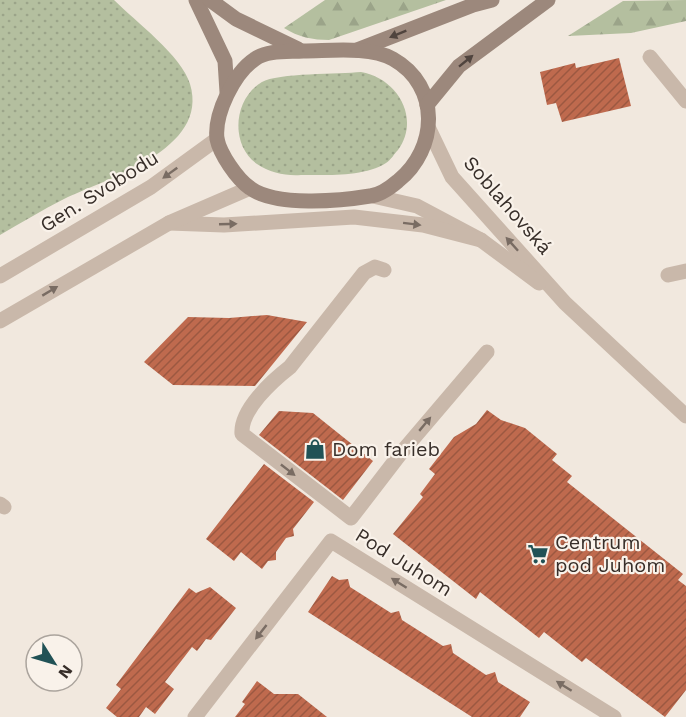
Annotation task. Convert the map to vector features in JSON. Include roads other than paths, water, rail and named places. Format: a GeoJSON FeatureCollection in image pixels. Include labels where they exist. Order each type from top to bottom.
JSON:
{"type":"FeatureCollection","features":[{"type":"Feature","properties":{"kind":"street"},"geometry":{"type":"LineString","coordinates":[[196,0],[225,61],[227,92],[217,139],[224,155],[250,188],[297,201],[373,196],[394,184],[413,168],[426,143],[429,129],[427,105],[421,86],[406,68],[378,53],[303,51],[268,54],[255,58],[227,92]]}},
{"type":"Feature","properties":{"kind":"street"},"geometry":{"type":"LineString","coordinates":[[210,0],[236,19],[303,51]]}},
{"type":"Feature","properties":{"kind":"street"},"geometry":{"type":"LineString","coordinates":[[354,52],[473,4],[492,0]]}},
{"type":"Feature","properties":{"kind":"street"},"geometry":{"type":"LineString","coordinates":[[427,105],[459,66],[548,0]]}},
{"type":"Feature","properties":{"kind":"street"},"geometry":{"type":"LineString","coordinates":[[650,57],[686,101]]}},
{"type":"Feature","properties":{"kind":"street","name":"Soblahovská"},"geometry":{"type":"LineString","coordinates":[[429,129],[452,177],[566,303],[686,416]]}},
{"type":"Feature","properties":{"kind":"street","name":"Gen. Svobodu"},"geometry":{"type":"LineString","coordinates":[[0,276],[151,187],[217,139]]}},
{"type":"Feature","properties":{"kind":"street"},"geometry":{"type":"LineString","coordinates":[[0,321],[169,223],[250,188]]}},
{"type":"Feature","properties":{"kind":"street","name":"Soblahovská"},"geometry":{"type":"LineString","coordinates":[[373,196],[417,206],[481,240],[566,303]]}},
{"type":"Feature","properties":{"kind":"street","name":"Soblahovská"},"geometry":{"type":"LineString","coordinates":[[169,223],[224,225],[354,217],[423,225],[481,240]]}},
{"type":"Feature","properties":{"kind":"street"},"geometry":{"type":"LineString","coordinates":[[384,270],[375,267],[364,273],[290,367],[275,379],[247,414],[241,424],[242,434],[351,518],[401,453],[487,352]]}},
{"type":"Feature","properties":{"kind":"street"},"geometry":{"type":"LineString","coordinates":[[668,275],[686,271]]}},
{"type":"Feature","properties":{"kind":"street","name":"Pod Juhom"},"geometry":{"type":"LineString","coordinates":[[195,717],[331,541],[614,717]]}},
{"type":"Feature","properties":{"kind":"place","name":"Dom farieb"},"geometry":{"type":"Point","coordinates":[315,449]}},
{"type":"Feature","properties":{"kind":"place","name":"Centrum pod Juhom"},"geometry":{"type":"Point","coordinates":[538,554]}}]}
